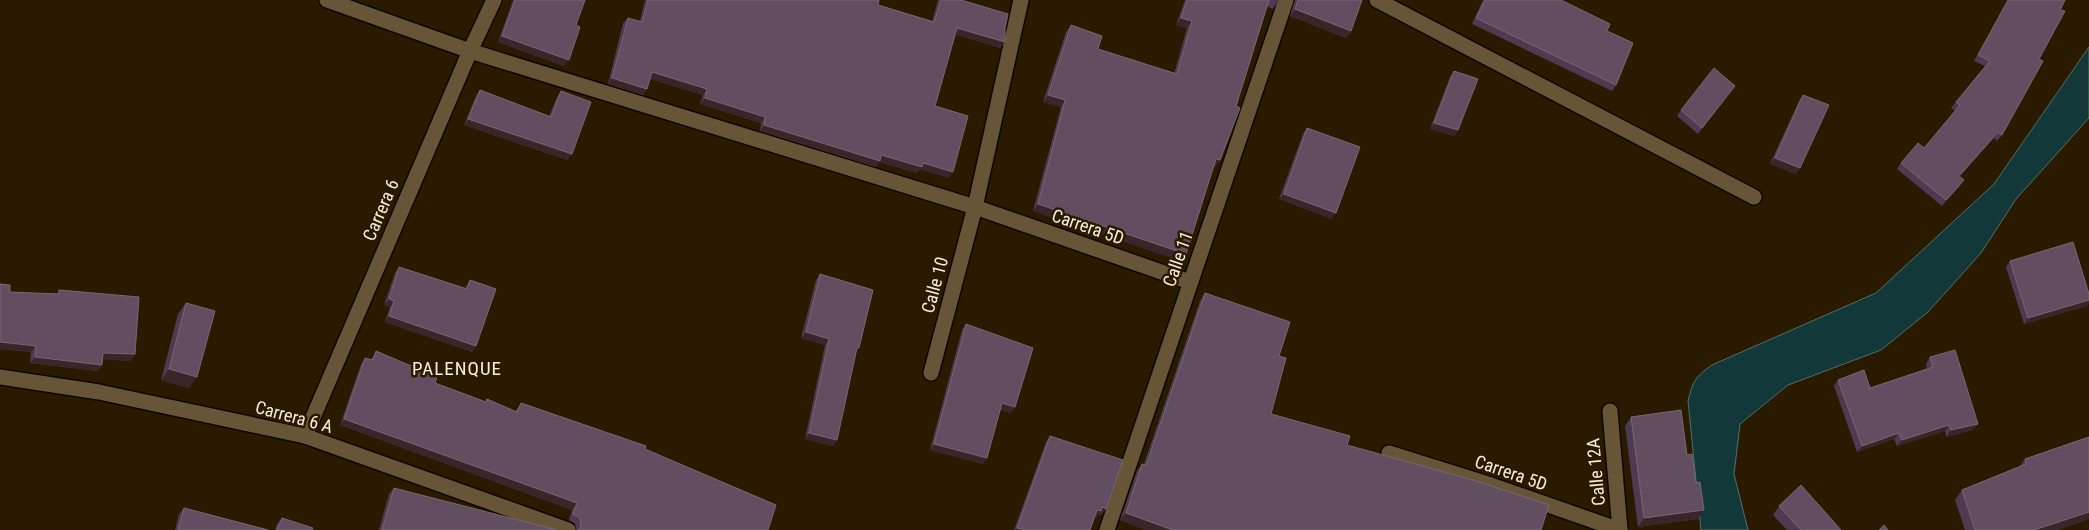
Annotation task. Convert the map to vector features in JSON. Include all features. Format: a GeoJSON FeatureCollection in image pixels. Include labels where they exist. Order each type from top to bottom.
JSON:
{"type":"FeatureCollection","features":[{"type":"Feature","properties":{"kind":"street","name":"Carrera 5D"},"geometry":{"type":"LineString","coordinates":[[327,0],[470,51],[975,207],[1190,282]]}},
{"type":"Feature","properties":{"kind":"street","name":"Carrera 6"},"geometry":{"type":"LineString","coordinates":[[305,436],[470,51],[494,0]]}},
{"type":"Feature","properties":{"kind":"street","name":"Calle 10"},"geometry":{"type":"LineString","coordinates":[[931,373],[975,207],[1021,0]]}},
{"type":"Feature","properties":{"kind":"street","name":"Calle 11"},"geometry":{"type":"LineString","coordinates":[[1107,530],[1286,0]]}},
{"type":"Feature","properties":{"kind":"street"},"geometry":{"type":"LineString","coordinates":[[1377,0],[1754,197]]}},
{"type":"Feature","properties":{"kind":"street","name":"Carrera 6 A"},"geometry":{"type":"LineString","coordinates":[[0,377],[99,392],[305,436],[568,530]]}},
{"type":"Feature","properties":{"kind":"street","name":"Calle 12A"},"geometry":{"type":"LineString","coordinates":[[1610,411],[1620,530]]}},
{"type":"Feature","properties":{"kind":"street","name":"Carrera 5D"},"geometry":{"type":"LineString","coordinates":[[1389,453],[1491,485],[1620,530]]}},
{"type":"Feature","properties":{"kind":"water"},"geometry":{"type":"Polygon","coordinates":[[[2089,47],[2089,118],[2016,199],[1981,253],[1928,312],[1881,350],[1788,385],[1740,424],[1734,474],[1748,530],[1701,530],[1688,401],[1693,384],[1698,376],[1712,365],[1876,293],[1994,184],[2089,47]]]}},
{"type":"Feature","properties":{"kind":"building"},"geometry":{"type":"Polygon","coordinates":[[[515,0],[585,0],[576,25],[580,27],[569,60],[502,36],[515,0]]]}},
{"type":"Feature","properties":{"kind":"building"},"geometry":{"type":"Polygon","coordinates":[[[648,0],[879,0],[878,5],[934,22],[941,0],[961,0],[1008,14],[1005,42],[957,28],[935,106],[968,116],[953,172],[923,163],[922,167],[881,155],[880,161],[764,125],[765,117],[705,98],[707,89],[652,72],[647,89],[612,78],[628,18],[642,22],[648,0]]]}},
{"type":"Feature","properties":{"kind":"building"},"geometry":{"type":"Polygon","coordinates":[[[1187,0],[1269,0],[1236,106],[1240,108],[1220,160],[1216,159],[1186,254],[1038,204],[1065,100],[1048,95],[1071,25],[1102,36],[1098,49],[1177,74],[1192,21],[1181,18],[1187,0]]]}},
{"type":"Feature","properties":{"kind":"building"},"geometry":{"type":"Polygon","coordinates":[[[1298,0],[1362,0],[1351,31],[1295,9],[1298,0]]]}},
{"type":"Feature","properties":{"kind":"building"},"geometry":{"type":"Polygon","coordinates":[[[1485,0],[1561,0],[1610,24],[1607,31],[1633,43],[1616,85],[1476,18],[1485,0]]]}},
{"type":"Feature","properties":{"kind":"building"},"geometry":{"type":"Polygon","coordinates":[[[2008,0],[2065,0],[2060,10],[2065,11],[2039,59],[2043,61],[2002,135],[1998,132],[1959,176],[1964,180],[1946,200],[1901,163],[1918,143],[1924,148],[1960,105],[1956,102],[1990,61],[1978,55],[2008,0]]]}},
{"type":"Feature","properties":{"kind":"building"},"geometry":{"type":"Polygon","coordinates":[[[1714,68],[1735,86],[1702,128],[1681,110],[1714,68]]]}},
{"type":"Feature","properties":{"kind":"building"},"geometry":{"type":"Polygon","coordinates":[[[1454,71],[1478,79],[1458,130],[1434,123],[1454,71]]]}},
{"type":"Feature","properties":{"kind":"building"},"geometry":{"type":"Polygon","coordinates":[[[480,90],[551,117],[561,91],[591,102],[572,154],[468,119],[480,90]]]}},
{"type":"Feature","properties":{"kind":"building"},"geometry":{"type":"Polygon","coordinates":[[[1803,95],[1829,105],[1800,168],[1775,158],[1803,95]]]}},
{"type":"Feature","properties":{"kind":"building"},"geometry":{"type":"Polygon","coordinates":[[[1307,128],[1360,147],[1336,213],[1284,194],[1307,128]]]}},
{"type":"Feature","properties":{"kind":"building"},"geometry":{"type":"Polygon","coordinates":[[[2073,242],[2089,294],[2089,300],[2028,318],[2010,261],[2073,242]]]}},
{"type":"Feature","properties":{"kind":"building"},"geometry":{"type":"Polygon","coordinates":[[[399,267],[467,289],[470,280],[496,289],[476,346],[389,316],[394,301],[389,299],[399,267]]]}},
{"type":"Feature","properties":{"kind":"building"},"geometry":{"type":"Polygon","coordinates":[[[820,274],[873,290],[859,348],[857,348],[837,440],[809,433],[829,339],[806,332],[820,274]]]}},
{"type":"Feature","properties":{"kind":"building"},"geometry":{"type":"Polygon","coordinates":[[[0,284],[10,285],[10,292],[59,294],[59,290],[139,297],[135,354],[103,353],[102,365],[35,357],[36,346],[0,342],[0,284]]]}},
{"type":"Feature","properties":{"kind":"building"},"geometry":{"type":"Polygon","coordinates":[[[1205,293],[1290,322],[1279,356],[1286,358],[1271,414],[1350,436],[1347,445],[1473,480],[1549,505],[1541,530],[1173,530],[1126,513],[1142,464],[1146,465],[1148,460],[1205,293]]]}},
{"type":"Feature","properties":{"kind":"building"},"geometry":{"type":"Polygon","coordinates":[[[186,303],[215,311],[197,377],[169,369],[186,303]]]}},
{"type":"Feature","properties":{"kind":"building"},"geometry":{"type":"Polygon","coordinates":[[[966,324],[1033,348],[1015,407],[1002,403],[987,458],[934,444],[966,324]]]}},
{"type":"Feature","properties":{"kind":"building"},"geometry":{"type":"Polygon","coordinates":[[[1955,350],[1978,424],[1951,430],[1949,425],[1902,440],[1899,433],[1862,446],[1838,380],[1864,370],[1870,388],[1933,367],[1930,357],[1955,350]]]}},
{"type":"Feature","properties":{"kind":"building"},"geometry":{"type":"Polygon","coordinates":[[[376,351],[437,377],[435,383],[486,402],[487,399],[517,412],[521,403],[646,446],[645,449],[776,505],[768,530],[578,530],[581,527],[580,518],[573,514],[577,503],[344,419],[365,358],[373,360],[376,351]]]}},
{"type":"Feature","properties":{"kind":"building"},"geometry":{"type":"Polygon","coordinates":[[[1681,410],[1687,455],[1692,454],[1696,483],[1700,482],[1704,510],[1644,518],[1631,417],[1681,410]]]}},
{"type":"Feature","properties":{"kind":"building"},"geometry":{"type":"Polygon","coordinates":[[[1050,436],[1123,460],[1106,509],[1102,507],[1101,511],[1097,510],[1090,530],[1026,530],[1017,528],[1050,436]]]}},
{"type":"Feature","properties":{"kind":"building"},"geometry":{"type":"Polygon","coordinates":[[[2089,437],[2089,512],[2034,530],[1975,530],[1962,490],[2026,464],[2025,459],[2089,437]]]}},
{"type":"Feature","properties":{"kind":"building"},"geometry":{"type":"Polygon","coordinates":[[[1801,485],[1841,530],[1801,530],[1779,506],[1801,485]]]}},
{"type":"Feature","properties":{"kind":"building"},"geometry":{"type":"Polygon","coordinates":[[[394,488],[557,530],[382,530],[394,488]]]}},
{"type":"Feature","properties":{"kind":"building"},"geometry":{"type":"Polygon","coordinates":[[[184,508],[268,530],[178,530],[184,508]]]}},
{"type":"Feature","properties":{"kind":"building"},"geometry":{"type":"Polygon","coordinates":[[[282,518],[313,528],[312,530],[277,530],[282,518]]]}},
{"type":"Feature","properties":{"kind":"building"},"geometry":{"type":"Polygon","coordinates":[[[1884,525],[1888,530],[1879,530],[1884,525]]]}},
{"type":"Feature","properties":{"kind":"district","name":"PALENQUE"},"geometry":{"type":"Point","coordinates":[457,368]}}]}
